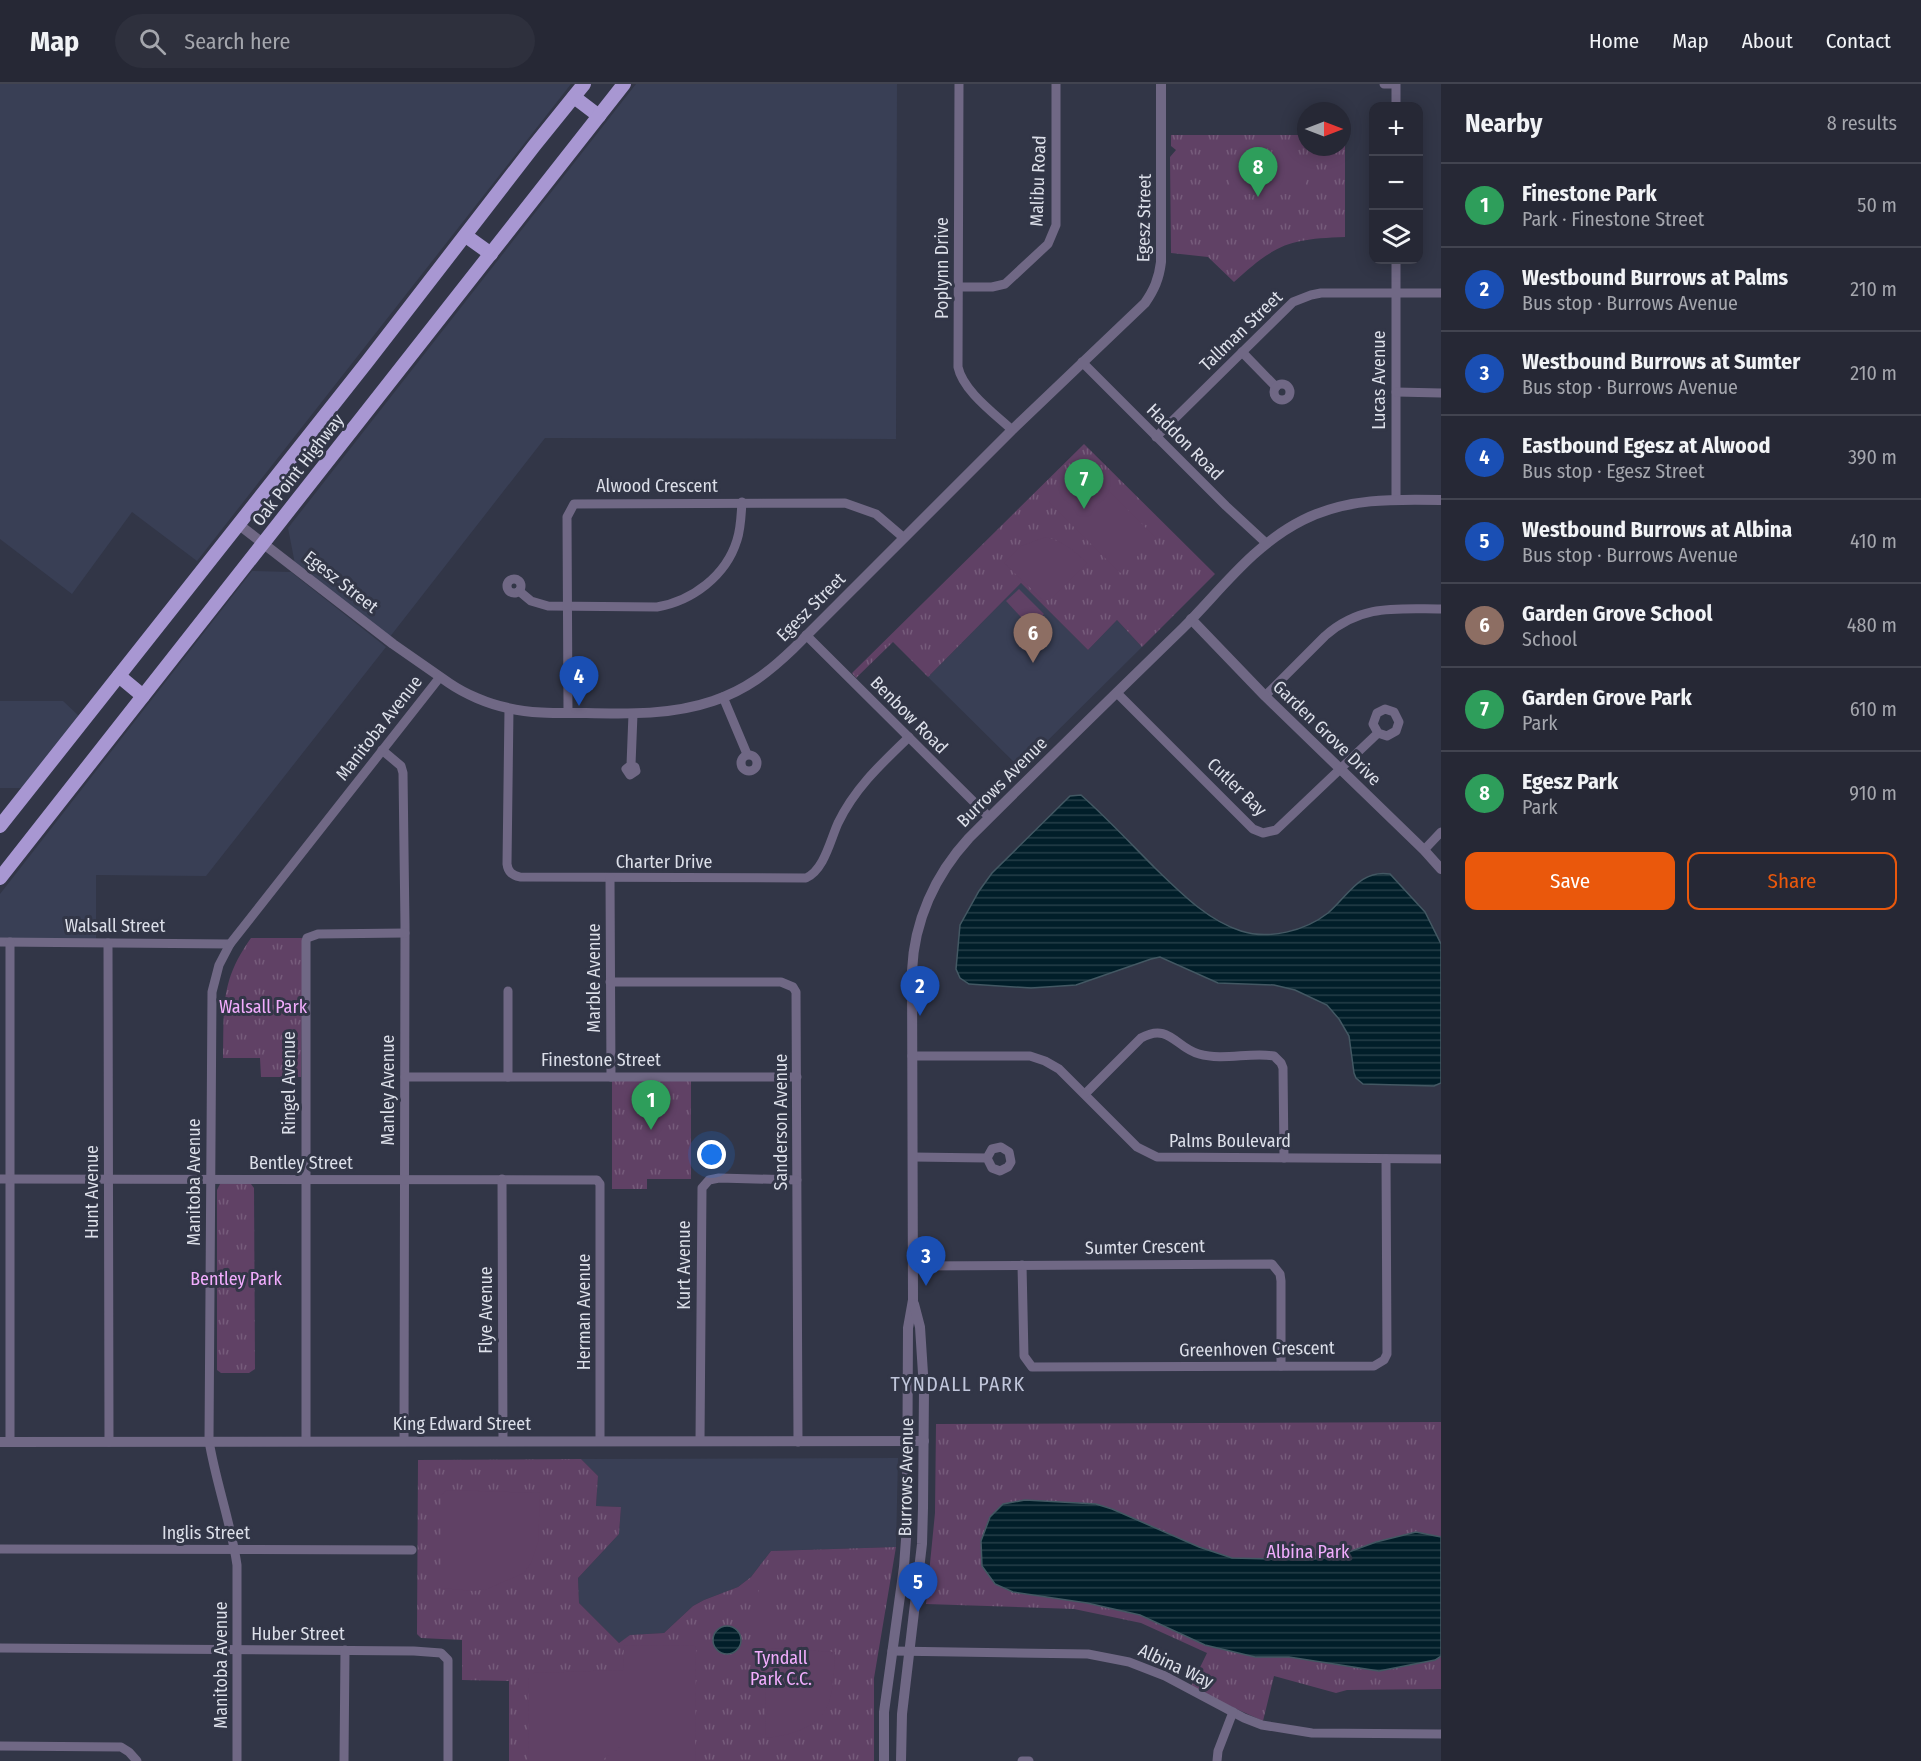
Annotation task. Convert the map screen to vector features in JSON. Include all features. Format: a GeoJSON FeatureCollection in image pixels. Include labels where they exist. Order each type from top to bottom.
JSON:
{"type":"FeatureCollection","features":[{"type":"Feature","properties":{"kind":"main road","name":"Oak Point Highway"},"geometry":{"type":"LineString","coordinates":[[0,826],[584,84]]}},
{"type":"Feature","properties":{"kind":"main road","name":"Oak Point Highway"},"geometry":{"type":"LineString","coordinates":[[2,871],[264,544],[624,84]]}},
{"type":"Feature","properties":{"kind":"main road"},"geometry":{"type":"LineString","coordinates":[[574,97],[598,116]]}},
{"type":"Feature","properties":{"kind":"main road"},"geometry":{"type":"LineString","coordinates":[[466,236],[490,254]]}},
{"type":"Feature","properties":{"kind":"main road"},"geometry":{"type":"LineString","coordinates":[[119,675],[143,696]]}},
{"type":"Feature","properties":{"kind":"street","name":"Poplynn Drive"},"geometry":{"type":"LineString","coordinates":[[959,84],[958,367],[962,380],[1012,430]]}},
{"type":"Feature","properties":{"kind":"street","name":"Malibu Road"},"geometry":{"type":"LineString","coordinates":[[959,287],[992,287],[1005,284],[1052,239],[1056,225],[1056,84]]}},
{"type":"Feature","properties":{"kind":"street","name":"Egesz Street"},"geometry":{"type":"LineString","coordinates":[[238,524],[393,644],[457,689],[509,708],[536,713],[633,714],[697,706],[723,697],[766,675],[1012,430],[1145,303],[1159,275],[1161,84]]}},
{"type":"Feature","properties":{"kind":"street"},"geometry":{"type":"LineString","coordinates":[[1384,84],[1396,84],[1396,102]]}},
{"type":"Feature","properties":{"kind":"street","name":"Lucas Avenue"},"geometry":{"type":"LineString","coordinates":[[1396,264],[1396,500]]}},
{"type":"Feature","properties":{"kind":"street","name":"Tallman Street"},"geometry":{"type":"LineString","coordinates":[[1156,437],[1286,308],[1302,298],[1321,294],[1441,293]]}},
{"type":"Feature","properties":{"kind":"street"},"geometry":{"type":"LineString","coordinates":[[1242,352],[1276,387]]}},
{"type":"Feature","properties":{"kind":"street","name":"Haddon Road"},"geometry":{"type":"LineString","coordinates":[[1082,362],[1266,543]]}},
{"type":"Feature","properties":{"kind":"street"},"geometry":{"type":"LineString","coordinates":[[1396,392],[1441,393]]}},
{"type":"Feature","properties":{"kind":"street","name":"Burrows Avenue"},"geometry":{"type":"LineString","coordinates":[[884,1761],[884,1712],[907,1525],[908,1328],[913,1300],[912,958],[924,908],[944,869],[956,852],[1266,543],[1305,519],[1331,509],[1374,500],[1441,500]]}},
{"type":"Feature","properties":{"kind":"street"},"geometry":{"type":"LineString","coordinates":[[519,591],[538,604],[567,607],[657,607],[670,604],[695,593],[718,573],[737,541],[742,502]]}},
{"type":"Feature","properties":{"kind":"street","name":"Alwood Crescent"},"geometry":{"type":"LineString","coordinates":[[568,713],[567,517],[574,504],[845,503],[876,514],[904,538]]}},
{"type":"Feature","properties":{"kind":"street"},"geometry":{"type":"LineString","coordinates":[[1265,696],[1330,632],[1355,616],[1365,612],[1391,609],[1441,609]]}},
{"type":"Feature","properties":{"kind":"street","name":"Garden Grove Drive"},"geometry":{"type":"LineString","coordinates":[[1191,619],[1265,696],[1441,869]]}},
{"type":"Feature","properties":{"kind":"street","name":"Benbow Road"},"geometry":{"type":"LineString","coordinates":[[806,635],[989,817]]}},
{"type":"Feature","properties":{"kind":"street","name":"Manitoba Avenue"},"geometry":{"type":"LineString","coordinates":[[237,1761],[237,1565],[209,1441],[212,999],[219,965],[230,944],[440,677]]}},
{"type":"Feature","properties":{"kind":"street","name":"Cutler Bay"},"geometry":{"type":"LineString","coordinates":[[1117,693],[1253,829],[1263,833],[1276,830],[1339,769]]}},
{"type":"Feature","properties":{"kind":"street"},"geometry":{"type":"LineString","coordinates":[[723,697],[747,754]]}},
{"type":"Feature","properties":{"kind":"street","name":"Charter Drive"},"geometry":{"type":"LineString","coordinates":[[509,708],[508,870],[520,877],[806,878],[817,870],[850,802],[878,767],[909,737]]}},
{"type":"Feature","properties":{"kind":"street"},"geometry":{"type":"LineString","coordinates":[[631,765],[633,714]]}},
{"type":"Feature","properties":{"kind":"street"},"geometry":{"type":"LineString","coordinates":[[1339,769],[1378,733]]}},
{"type":"Feature","properties":{"kind":"street","name":"Manley Avenue"},"geometry":{"type":"LineString","coordinates":[[382,750],[401,766],[403,772],[404,1440]]}},
{"type":"Feature","properties":{"kind":"street"},"geometry":{"type":"LineString","coordinates":[[1424,850],[1441,832]]}},
{"type":"Feature","properties":{"kind":"street","name":"Marble Avenue"},"geometry":{"type":"LineString","coordinates":[[610,878],[611,1077]]}},
{"type":"Feature","properties":{"kind":"street","name":"Ringel Avenue"},"geometry":{"type":"LineString","coordinates":[[306,1441],[306,940],[318,934],[405,933]]}},
{"type":"Feature","properties":{"kind":"street"},"geometry":{"type":"LineString","coordinates":[[5,942],[5,1442]]}},
{"type":"Feature","properties":{"kind":"street","name":"Walsall Street"},"geometry":{"type":"LineString","coordinates":[[5,942],[230,944]]}},
{"type":"Feature","properties":{"kind":"street","name":"Hunt Avenue"},"geometry":{"type":"LineString","coordinates":[[108,943],[109,1442]]}},
{"type":"Feature","properties":{"kind":"street","name":"Sanderson Avenue"},"geometry":{"type":"LineString","coordinates":[[610,982],[788,984],[793,987],[798,998],[798,1442]]}},
{"type":"Feature","properties":{"kind":"street"},"geometry":{"type":"LineString","coordinates":[[508,991],[508,1077]]}},
{"type":"Feature","properties":{"kind":"street"},"geometry":{"type":"LineString","coordinates":[[1085,1094],[1141,1038],[1147,1035],[1166,1034],[1199,1054],[1274,1056],[1283,1068],[1284,1158]]}},
{"type":"Feature","properties":{"kind":"street","name":"Palms Boulevard"},"geometry":{"type":"LineString","coordinates":[[912,1056],[1030,1056],[1046,1061],[1059,1069],[1137,1146],[1157,1157],[1441,1159]]}},
{"type":"Feature","properties":{"kind":"street","name":"Finestone Street"},"geometry":{"type":"LineString","coordinates":[[405,1077],[797,1077]]}},
{"type":"Feature","properties":{"kind":"street"},"geometry":{"type":"LineString","coordinates":[[913,1157],[987,1158]]}},
{"type":"Feature","properties":{"kind":"street","name":"Greenhoven Crescent"},"geometry":{"type":"LineString","coordinates":[[1022,1265],[1024,1356],[1032,1367],[1374,1366],[1384,1360],[1387,1354],[1386,1159]]}},
{"type":"Feature","properties":{"kind":"street","name":"Kurt Avenue"},"geometry":{"type":"LineString","coordinates":[[700,1441],[702,1188],[709,1180],[719,1178],[797,1180]]}},
{"type":"Feature","properties":{"kind":"street","name":"Bentley Street"},"geometry":{"type":"LineString","coordinates":[[5,1179],[502,1179],[597,1180],[600,1184]]}},
{"type":"Feature","properties":{"kind":"street","name":"Flye Avenue"},"geometry":{"type":"LineString","coordinates":[[502,1179],[503,1441]]}},
{"type":"Feature","properties":{"kind":"street","name":"Herman Avenue"},"geometry":{"type":"LineString","coordinates":[[600,1184],[600,1441]]}},
{"type":"Feature","properties":{"kind":"street","name":"Sumter Crescent"},"geometry":{"type":"LineString","coordinates":[[913,1266],[1272,1264],[1280,1274],[1281,1281],[1281,1366]]}},
{"type":"Feature","properties":{"kind":"street","name":"Burrows Avenue"},"geometry":{"type":"LineString","coordinates":[[901,1761],[902,1714],[922,1544],[924,1441],[920,1328],[913,1300]]}},
{"type":"Feature","properties":{"kind":"street","name":"King Edward Street"},"geometry":{"type":"LineString","coordinates":[[5,1442],[924,1441]]}},
{"type":"Feature","properties":{"kind":"street","name":"Inglis Street"},"geometry":{"type":"LineString","coordinates":[[0,1550],[412,1550]]}},
{"type":"Feature","properties":{"kind":"street","name":"Huber Street"},"geometry":{"type":"LineString","coordinates":[[0,1648],[345,1650],[441,1653],[448,1660],[448,1761]]}},
{"type":"Feature","properties":{"kind":"street"},"geometry":{"type":"LineString","coordinates":[[344,1761],[345,1650]]}},
{"type":"Feature","properties":{"kind":"street","name":"Albina Way"},"geometry":{"type":"LineString","coordinates":[[892,1651],[1107,1656],[1165,1676],[1262,1725],[1312,1732],[1441,1734]]}},
{"type":"Feature","properties":{"kind":"street"},"geometry":{"type":"LineString","coordinates":[[1217,1761],[1218,1751],[1233,1712]]}},
{"type":"Feature","properties":{"kind":"street"},"geometry":{"type":"LineString","coordinates":[[0,1746],[121,1747],[129,1752],[136,1761]]}},
{"type":"Feature","properties":{"kind":"street"},"geometry":{"type":"LineString","coordinates":[[1022,1761],[1029,1761]]}},
{"type":"Feature","properties":{"kind":"shaded area"},"geometry":{"type":"Polygon","coordinates":[[[0,84],[571,84],[197,561],[132,512],[72,594],[0,539],[0,84]]]}},
{"type":"Feature","properties":{"kind":"shaded area"},"geometry":{"type":"Polygon","coordinates":[[[636,84],[897,84],[896,439],[545,438],[389,638],[295,564],[288,528],[636,84]]]}},
{"type":"Feature","properties":{"kind":"shaded area"},"geometry":{"type":"Polygon","coordinates":[[[252,571],[291,572],[386,647],[206,876],[96,875],[96,940],[0,939],[0,894],[252,571]]]}},
{"type":"Feature","properties":{"kind":"shaded area"},"geometry":{"type":"Polygon","coordinates":[[[1021,583],[1088,650],[1117,620],[1142,647],[1020,768],[928,677],[1021,583]]]}},
{"type":"Feature","properties":{"kind":"shaded area"},"geometry":{"type":"Polygon","coordinates":[[[0,701],[63,701],[80,717],[22,788],[0,788],[0,701]]]}},
{"type":"Feature","properties":{"kind":"shaded area"},"geometry":{"type":"Polygon","coordinates":[[[1081,795],[1185,896],[1217,920],[1252,934],[1275,934],[1309,925],[1328,913],[1362,880],[1370,876],[1390,874],[1425,912],[1441,944],[1441,1083],[1434,1086],[1363,1084],[1354,1073],[1349,1036],[1327,1005],[1295,990],[1274,985],[1218,983],[1160,957],[1076,985],[1031,988],[969,984],[960,978],[956,969],[960,925],[979,891],[992,873],[1070,796],[1081,795]]]}},
{"type":"Feature","properties":{"kind":"shaded area"},"geometry":{"type":"Polygon","coordinates":[[[898,1458],[896,1547],[771,1551],[751,1577],[738,1587],[693,1606],[664,1633],[631,1635],[619,1643],[579,1603],[578,1578],[619,1534],[621,1507],[596,1506],[598,1476],[581,1459],[898,1458]]]}},
{"type":"Feature","properties":{"kind":"shaded area"},"geometry":{"type":"Polygon","coordinates":[[[1025,1500],[1096,1504],[1199,1547],[1232,1558],[1306,1560],[1338,1556],[1376,1542],[1416,1532],[1441,1537],[1441,1656],[1435,1660],[1379,1671],[1289,1657],[1255,1657],[1205,1645],[1140,1615],[1087,1603],[1013,1592],[995,1584],[982,1566],[981,1541],[990,1517],[1003,1504],[1025,1500]]]}},
{"type":"Feature","properties":{"kind":"shaded area"},"geometry":{"type":"Polygon","coordinates":[[[727,1626],[737,1630],[741,1640],[737,1650],[727,1654],[717,1650],[713,1640],[717,1630],[727,1626]]]}},
{"type":"Feature","properties":{"kind":"green space"},"geometry":{"type":"Polygon","coordinates":[[[1171,135],[1297,135],[1297,156],[1345,156],[1345,237],[1296,242],[1284,246],[1261,259],[1234,282],[1208,257],[1171,253],[1170,157],[1176,150],[1171,146],[1171,135]]]}},
{"type":"Feature","properties":{"kind":"green space"},"geometry":{"type":"Polygon","coordinates":[[[1230,155],[1306,156],[1306,194],[1230,194],[1230,155]]]}},
{"type":"Feature","properties":{"kind":"green space"},"geometry":{"type":"Polygon","coordinates":[[[1084,444],[1215,574],[1142,647],[1117,620],[1088,650],[1021,583],[928,677],[893,642],[856,678],[852,673],[1084,444]]]}},
{"type":"Feature","properties":{"kind":"green space"},"geometry":{"type":"Polygon","coordinates":[[[1084,466],[1156,538],[1120,573],[1049,502],[1084,466]]]}},
{"type":"Feature","properties":{"kind":"green space"},"geometry":{"type":"Polygon","coordinates":[[[1046,537],[1068,547],[1087,563],[1050,600],[1043,600],[1004,563],[1021,546],[1046,537]]]}},
{"type":"Feature","properties":{"kind":"green space"},"geometry":{"type":"Polygon","coordinates":[[[1019,589],[1044,614],[1031,628],[1006,601],[1019,589]]]}},
{"type":"Feature","properties":{"kind":"green space","name":"Walsall Park"},"geometry":{"type":"Polygon","coordinates":[[[251,938],[303,938],[301,1077],[261,1077],[260,1058],[223,1058],[224,1009],[229,982],[241,953],[251,938]]]}},
{"type":"Feature","properties":{"kind":"green space"},"geometry":{"type":"Polygon","coordinates":[[[612,1080],[691,1080],[691,1179],[647,1179],[647,1189],[612,1189],[612,1080]]]}},
{"type":"Feature","properties":{"kind":"green space","name":"Bentley Park"},"geometry":{"type":"Polygon","coordinates":[[[220,1184],[251,1184],[254,1188],[255,1369],[249,1373],[221,1373],[217,1370],[217,1190],[220,1184]]]}},
{"type":"Feature","properties":{"kind":"green space","name":"Albina Park"},"geometry":{"type":"Polygon","coordinates":[[[1441,1422],[1441,1689],[1347,1690],[1336,1693],[1274,1676],[1263,1721],[1190,1688],[1207,1653],[1141,1623],[1074,1609],[926,1604],[935,1513],[936,1424],[1441,1422]]]}},
{"type":"Feature","properties":{"kind":"green space","name":"Tyndall Park C.C."},"geometry":{"type":"Polygon","coordinates":[[[581,1459],[598,1476],[596,1506],[621,1507],[619,1534],[578,1578],[579,1603],[619,1643],[630,1635],[664,1633],[693,1606],[738,1587],[751,1577],[771,1551],[896,1547],[874,1678],[874,1761],[509,1761],[509,1681],[462,1680],[462,1640],[421,1638],[417,1634],[418,1460],[581,1459]]]}},
{"type":"Feature","properties":{"kind":"green space"},"geometry":{"type":"Polygon","coordinates":[[[447,1490],[540,1493],[538,1542],[531,1563],[524,1573],[487,1589],[474,1591],[441,1588],[441,1495],[447,1490]]]}},
{"type":"Feature","properties":{"kind":"green space"},"geometry":{"type":"Polygon","coordinates":[[[759,1573],[777,1573],[777,1604],[759,1604],[759,1573]]]}},
{"type":"Feature","properties":{"kind":"green space"},"geometry":{"type":"Polygon","coordinates":[[[758,1609],[777,1609],[777,1640],[758,1640],[758,1609]]]}},
{"type":"Feature","properties":{"kind":"green space"},"geometry":{"type":"Polygon","coordinates":[[[624,1645],[696,1646],[695,1761],[623,1761],[623,1745],[601,1761],[528,1761],[529,1678],[534,1673],[623,1670],[624,1645]]]}},
{"type":"Feature","properties":{"kind":"green space"},"geometry":{"type":"Polygon","coordinates":[[[769,1648],[835,1652],[831,1695],[828,1706],[822,1714],[807,1727],[766,1738],[765,1654],[769,1648]]]}},
{"type":"Feature","properties":{"kind":"place","name":"Egesz Park"},"geometry":{"type":"Point","coordinates":[1258,197]}},
{"type":"Feature","properties":{"kind":"place","name":"Garden Grove Park"},"geometry":{"type":"Point","coordinates":[1084,509]}},
{"type":"Feature","properties":{"kind":"place","name":"Garden Grove School"},"geometry":{"type":"Point","coordinates":[1033,663]}},
{"type":"Feature","properties":{"kind":"place","name":"Eastbound Egesz at Alwood"},"geometry":{"type":"Point","coordinates":[579,706]}},
{"type":"Feature","properties":{"kind":"place","name":"Westbound Burrows at Palms"},"geometry":{"type":"Point","coordinates":[920,1016]}},
{"type":"Feature","properties":{"kind":"place","name":"Finestone Park"},"geometry":{"type":"Point","coordinates":[651,1130]}},
{"type":"Feature","properties":{"kind":"place","name":"Westbound Burrows at Sumter"},"geometry":{"type":"Point","coordinates":[926,1286]}},
{"type":"Feature","properties":{"kind":"place","name":"Westbound Burrows at Albina"},"geometry":{"type":"Point","coordinates":[918,1612]}},
{"type":"Feature","properties":{"kind":"district","name":"TYNDALL PARK"},"geometry":{"type":"Point","coordinates":[958,1384]}}]}
